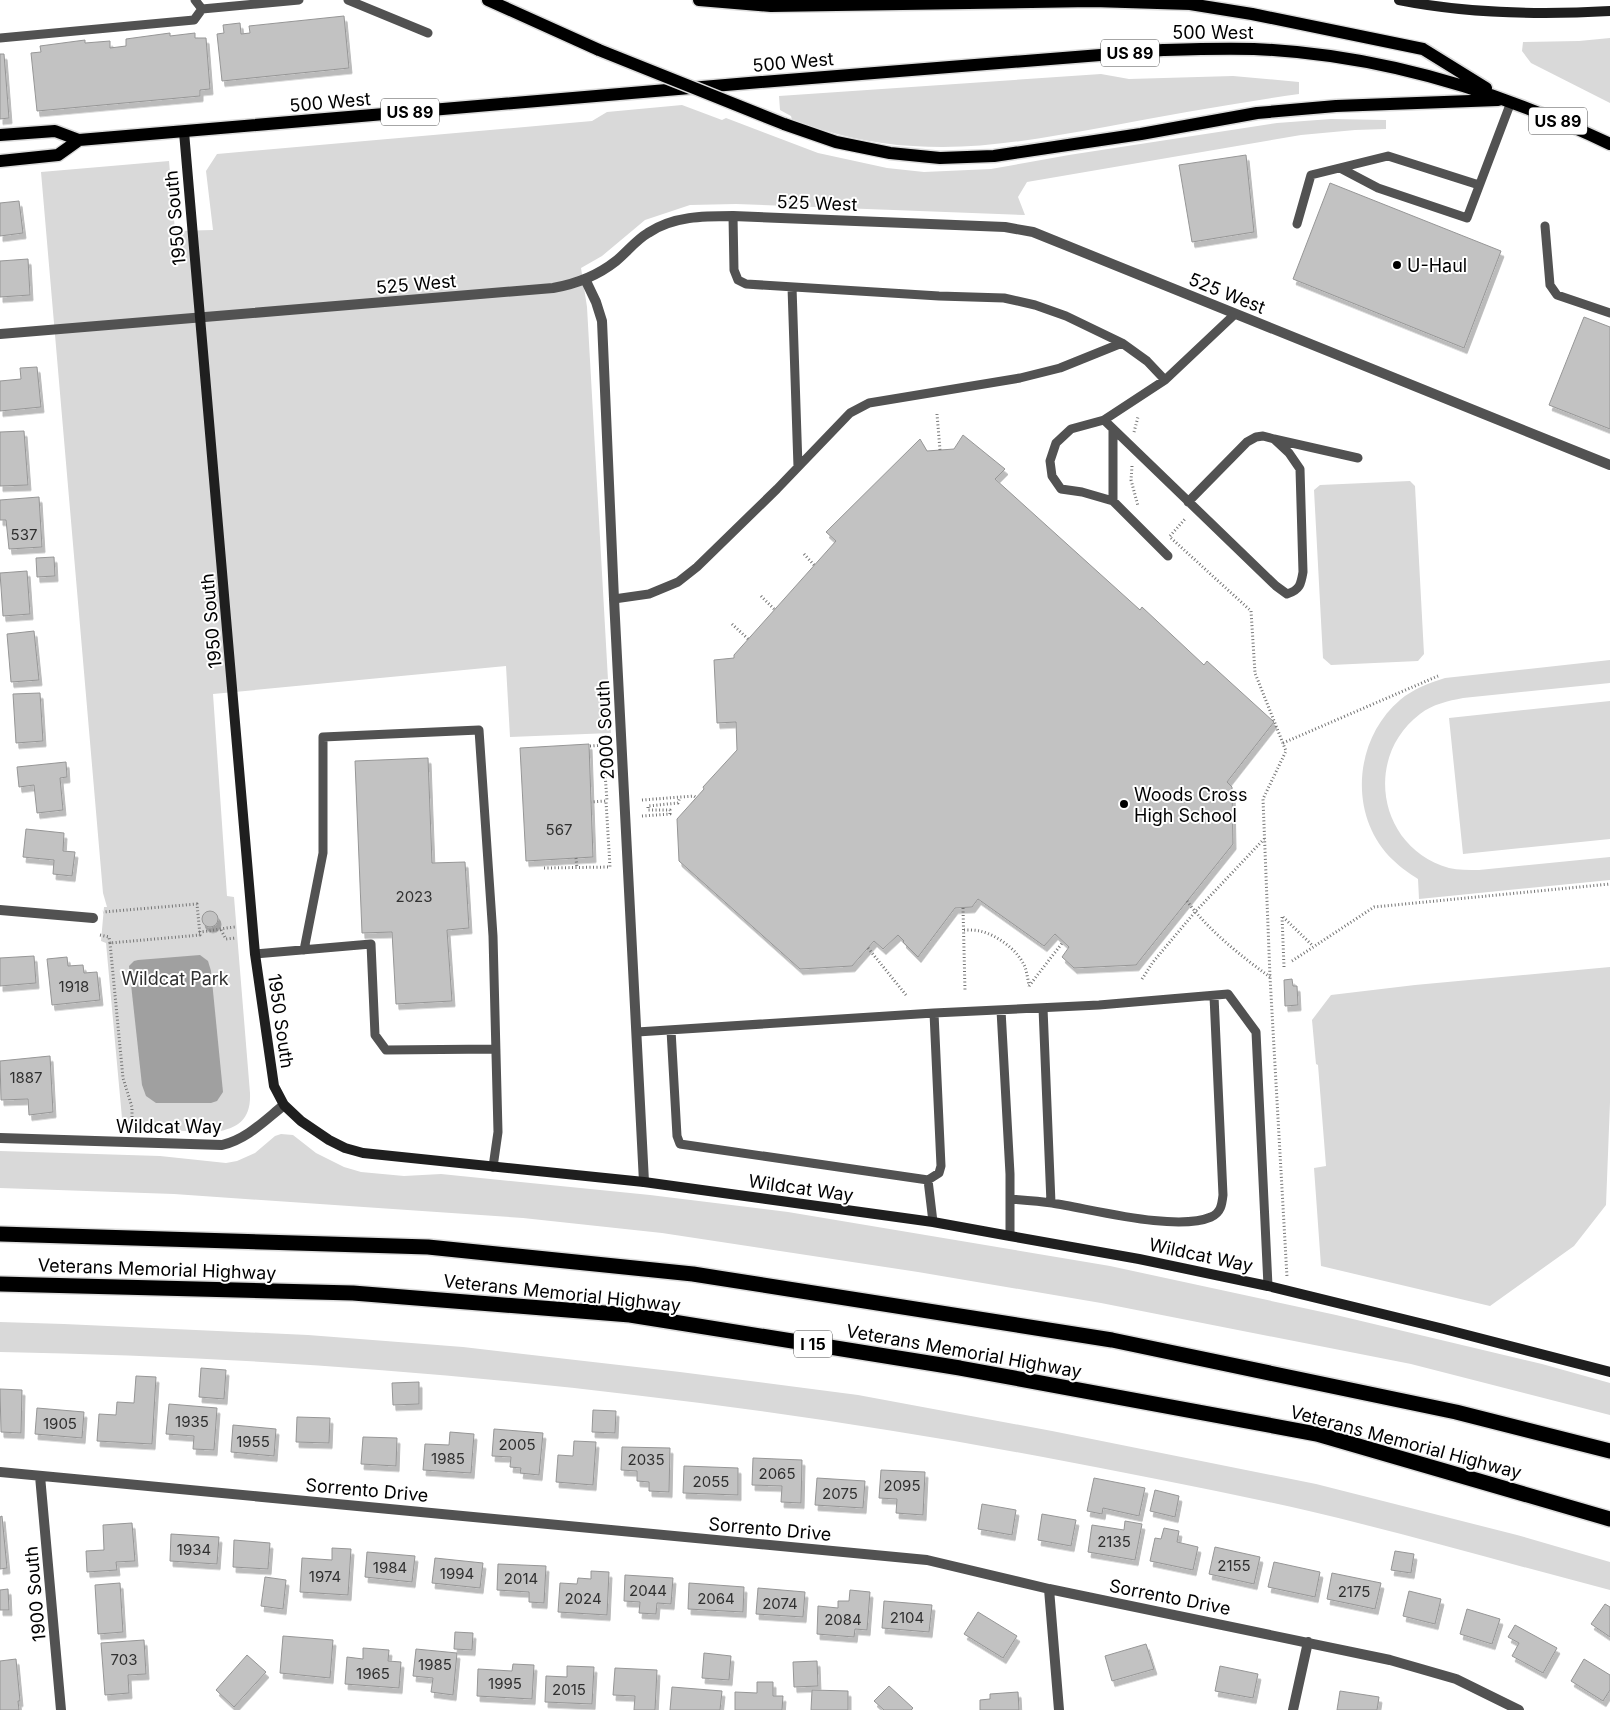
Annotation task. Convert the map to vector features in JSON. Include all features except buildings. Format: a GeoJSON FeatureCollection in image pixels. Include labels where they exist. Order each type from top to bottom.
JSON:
{"type":"FeatureCollection","features":[{"type":"Feature","properties":{"kind":"highway","name":"Veterans Memorial Highway"},"geometry":{"type":"LineString","coordinates":[[0,1234],[428,1247],[693,1274],[1112,1340],[1456,1412],[1610,1452]]}},
{"type":"Feature","properties":{"kind":"highway","name":"Veterans Memorial Highway"},"geometry":{"type":"LineString","coordinates":[[0,1284],[353,1293],[630,1315],[960,1368],[1317,1434],[1610,1519]]}},
{"type":"Feature","properties":{"kind":"main road"},"geometry":{"type":"LineString","coordinates":[[488,0],[599,50],[784,124],[836,142],[890,154],[940,158],[994,156],[1141,134],[1257,113],[1336,106],[1508,101]]}},
{"type":"Feature","properties":{"kind":"main road"},"geometry":{"type":"LineString","coordinates":[[699,0],[771,6],[1093,0],[1190,4],[1252,14],[1423,49],[1508,101]]}},
{"type":"Feature","properties":{"kind":"main road","name":"500 West"},"geometry":{"type":"LineString","coordinates":[[0,135],[55,131],[79,140],[740,84],[1209,48],[1256,49],[1354,60],[1406,70],[1458,84],[1508,101]]}},
{"type":"Feature","properties":{"kind":"main road","name":"US 89"},"geometry":{"type":"LineString","coordinates":[[1508,101],[1610,144]]}},
{"type":"Feature","properties":{"kind":"main road"},"geometry":{"type":"LineString","coordinates":[[0,161],[58,155],[79,140]]}},
{"type":"Feature","properties":{"kind":"street"},"geometry":{"type":"LineString","coordinates":[[1399,0],[1529,14],[1610,11]]}},
{"type":"Feature","properties":{"kind":"street","name":"1950 South"},"geometry":{"type":"LineString","coordinates":[[184,132],[255,954],[274,1086],[284,1105]]}},
{"type":"Feature","properties":{"kind":"street","name":"525 West"},"geometry":{"type":"LineString","coordinates":[[0,334],[201,319],[568,286],[604,269],[648,232],[676,220],[691,217],[733,216],[1019,228],[1610,465]]}},
{"type":"Feature","properties":{"kind":"street","name":"2000 South"},"geometry":{"type":"LineString","coordinates":[[585,279],[596,302],[602,321],[614,600],[644,1182]]}},
{"type":"Feature","properties":{"kind":"street"},"geometry":{"type":"LineString","coordinates":[[0,910],[93,918]]}},
{"type":"Feature","properties":{"kind":"street","name":"Wildcat Way"},"geometry":{"type":"LineString","coordinates":[[0,1138],[222,1145],[236,1142],[247,1135],[284,1105],[314,1130],[345,1148],[384,1156],[644,1182],[932,1222],[1139,1259],[1288,1290],[1610,1372]]}},
{"type":"Feature","properties":{"kind":"street","name":"Sorrento Drive"},"geometry":{"type":"LineString","coordinates":[[0,1472],[927,1560],[1049,1589],[1390,1660],[1456,1679],[1519,1710]]}},
{"type":"Feature","properties":{"kind":"street","name":"1900 South"},"geometry":{"type":"LineString","coordinates":[[40,1476],[61,1710]]}},
{"type":"Feature","properties":{"kind":"street"},"geometry":{"type":"LineString","coordinates":[[1049,1589],[1059,1710]]}},
{"type":"Feature","properties":{"kind":"street"},"geometry":{"type":"LineString","coordinates":[[1293,1710],[1308,1642]]}},
{"type":"Feature","properties":{"kind":"lane"},"geometry":{"type":"LineString","coordinates":[[195,0],[202,9]]}},
{"type":"Feature","properties":{"kind":"lane"},"geometry":{"type":"LineString","coordinates":[[0,38],[194,20],[202,9],[222,4],[300,0]]}},
{"type":"Feature","properties":{"kind":"lane"},"geometry":{"type":"LineString","coordinates":[[348,0],[428,32]]}},
{"type":"Feature","properties":{"kind":"lane"},"geometry":{"type":"LineString","coordinates":[[1340,168],[1378,188],[1467,218],[1508,101]]}},
{"type":"Feature","properties":{"kind":"lane"},"geometry":{"type":"LineString","coordinates":[[1297,224],[1310,175],[1388,156],[1479,185]]}},
{"type":"Feature","properties":{"kind":"lane"},"geometry":{"type":"LineString","coordinates":[[733,216],[734,270],[738,280],[746,284],[938,296],[1004,298],[1035,305],[1066,316],[1122,343],[1147,361],[1165,380]]}},
{"type":"Feature","properties":{"kind":"lane"},"geometry":{"type":"LineString","coordinates":[[1545,226],[1550,285],[1557,295],[1610,313]]}},
{"type":"Feature","properties":{"kind":"lane"},"geometry":{"type":"LineString","coordinates":[[792,287],[798,467]]}},
{"type":"Feature","properties":{"kind":"lane"},"geometry":{"type":"LineString","coordinates":[[1168,556],[1113,501],[1082,492],[1061,489],[1052,476],[1050,461],[1056,443],[1071,429],[1104,420],[1165,380],[1235,314]]}},
{"type":"Feature","properties":{"kind":"lane"},"geometry":{"type":"LineString","coordinates":[[614,600],[650,594],[678,582],[697,567],[850,413],[869,403],[1014,379],[1044,372],[1060,368],[1122,343]]}},
{"type":"Feature","properties":{"kind":"lane"},"geometry":{"type":"LineString","coordinates":[[1104,420],[1276,586],[1287,594],[1294,592],[1300,587],[1303,572],[1300,469],[1289,453],[1274,438]]}},
{"type":"Feature","properties":{"kind":"lane"},"geometry":{"type":"LineString","coordinates":[[1113,430],[1113,501]]}},
{"type":"Feature","properties":{"kind":"lane"},"geometry":{"type":"LineString","coordinates":[[1188,502],[1247,442],[1256,437],[1274,438],[1358,458]]}},
{"type":"Feature","properties":{"kind":"lane"},"geometry":{"type":"LineString","coordinates":[[304,950],[324,853],[324,738],[479,730],[493,936],[498,1132],[493,1167]]}},
{"type":"Feature","properties":{"kind":"lane"},"geometry":{"type":"LineString","coordinates":[[255,954],[371,944],[375,1035],[386,1050],[496,1049]]}},
{"type":"Feature","properties":{"kind":"lane"},"geometry":{"type":"LineString","coordinates":[[637,1032],[934,1013],[1099,1006],[1228,994],[1256,1032],[1268,1286]]}},
{"type":"Feature","properties":{"kind":"lane"},"geometry":{"type":"LineString","coordinates":[[1010,1199],[1052,1203],[1162,1222],[1196,1221],[1217,1214],[1222,1206],[1223,1195],[1214,996]]}},
{"type":"Feature","properties":{"kind":"lane"},"geometry":{"type":"LineString","coordinates":[[1043,1008],[1052,1203]]}},
{"type":"Feature","properties":{"kind":"lane"},"geometry":{"type":"LineString","coordinates":[[1001,1010],[1010,1174],[1010,1236]]}},
{"type":"Feature","properties":{"kind":"lane"},"geometry":{"type":"LineString","coordinates":[[672,1030],[677,1136],[680,1144],[928,1180],[939,1173],[941,1166],[934,1013]]}},
{"type":"Feature","properties":{"kind":"lane"},"geometry":{"type":"LineString","coordinates":[[928,1180],[932,1222]]}},
{"type":"Feature","properties":{"kind":"path"},"geometry":{"type":"LineString","coordinates":[[937,414],[940,450]]}},
{"type":"Feature","properties":{"kind":"path"},"geometry":{"type":"LineString","coordinates":[[1138,417],[1132,448],[1131,480],[1139,508]]}},
{"type":"Feature","properties":{"kind":"path"},"geometry":{"type":"LineString","coordinates":[[1170,536],[1185,519]]}},
{"type":"Feature","properties":{"kind":"path"},"geometry":{"type":"LineString","coordinates":[[1163,530],[1251,611],[1255,673],[1286,751],[1264,799],[1264,839],[1288,1290]]}},
{"type":"Feature","properties":{"kind":"path"},"geometry":{"type":"LineString","coordinates":[[804,554],[814,565]]}},
{"type":"Feature","properties":{"kind":"path"},"geometry":{"type":"LineString","coordinates":[[761,596],[774,609]]}},
{"type":"Feature","properties":{"kind":"path"},"geometry":{"type":"LineString","coordinates":[[732,624],[748,639]]}},
{"type":"Feature","properties":{"kind":"path"},"geometry":{"type":"LineString","coordinates":[[1283,743],[1438,676]]}},
{"type":"Feature","properties":{"kind":"path"},"geometry":{"type":"LineString","coordinates":[[544,868],[610,867],[603,745],[590,746]]}},
{"type":"Feature","properties":{"kind":"path"},"geometry":{"type":"LineString","coordinates":[[642,800],[694,796],[697,798]]}},
{"type":"Feature","properties":{"kind":"path"},"geometry":{"type":"LineString","coordinates":[[642,816],[670,814],[670,810],[648,810],[648,806],[678,803],[680,797]]}},
{"type":"Feature","properties":{"kind":"path"},"geometry":{"type":"LineString","coordinates":[[591,802],[615,801]]}},
{"type":"Feature","properties":{"kind":"path"},"geometry":{"type":"LineString","coordinates":[[1142,979],[1153,962],[1195,912],[1264,839]]}},
{"type":"Feature","properties":{"kind":"path"},"geometry":{"type":"LineString","coordinates":[[576,858],[577,868]]}},
{"type":"Feature","properties":{"kind":"path"},"geometry":{"type":"LineString","coordinates":[[1292,961],[1374,908],[1610,884]]}},
{"type":"Feature","properties":{"kind":"path"},"geometry":{"type":"LineString","coordinates":[[1187,901],[1195,912],[1249,962],[1270,977]]}},
{"type":"Feature","properties":{"kind":"path"},"geometry":{"type":"LineString","coordinates":[[102,912],[197,904],[200,935],[110,943]]}},
{"type":"Feature","properties":{"kind":"path"},"geometry":{"type":"LineString","coordinates":[[963,908],[965,991]]}},
{"type":"Feature","properties":{"kind":"path"},"geometry":{"type":"LineString","coordinates":[[1284,967],[1282,916],[1313,946]]}},
{"type":"Feature","properties":{"kind":"path"},"geometry":{"type":"LineString","coordinates":[[199,932],[235,927]]}},
{"type":"Feature","properties":{"kind":"path"},"geometry":{"type":"LineString","coordinates":[[221,930],[226,939],[236,938]]}},
{"type":"Feature","properties":{"kind":"path"},"geometry":{"type":"LineString","coordinates":[[964,930],[979,931],[996,937],[1010,948],[1021,958],[1026,968],[1029,986],[1063,942]]}},
{"type":"Feature","properties":{"kind":"path"},"geometry":{"type":"LineString","coordinates":[[100,936],[109,937],[123,1078],[132,1107],[132,1124]]}},
{"type":"Feature","properties":{"kind":"path"},"geometry":{"type":"LineString","coordinates":[[868,948],[906,995]]}},
{"type":"Feature","properties":{"kind":"green space"},"geometry":{"type":"Polygon","coordinates":[[[1610,38],[1610,103],[1531,63],[1522,51],[1523,42],[1579,41],[1610,38]]]}},
{"type":"Feature","properties":{"kind":"green space"},"geometry":{"type":"Polygon","coordinates":[[[1101,74],[1129,79],[1233,76],[1299,82],[1299,94],[1033,139],[961,147],[897,145],[867,141],[821,130],[792,120],[791,116],[780,110],[779,96],[1101,74]]]}},
{"type":"Feature","properties":{"kind":"green space","name":"Wildcat Park"},"geometry":{"type":"Polygon","coordinates":[[[682,105],[722,120],[726,118],[818,153],[887,168],[924,172],[991,169],[1277,123],[1331,119],[1386,120],[1386,129],[1301,135],[1027,182],[1018,197],[1025,215],[736,204],[690,205],[645,220],[602,256],[581,268],[587,307],[611,733],[510,737],[506,666],[213,694],[227,896],[234,897],[250,1102],[246,1116],[242,1121],[231,1128],[215,1132],[123,1129],[106,943],[101,941],[104,907],[107,907],[103,893],[41,172],[169,161],[175,231],[213,230],[206,171],[217,154],[592,121],[607,112],[682,105]]]}},
{"type":"Feature","properties":{"kind":"green space"},"geometry":{"type":"Polygon","coordinates":[[[1410,481],[1415,486],[1424,654],[1418,661],[1331,665],[1323,658],[1314,490],[1320,485],[1410,481]]]}},
{"type":"Feature","properties":{"kind":"green space"},"geometry":{"type":"Polygon","coordinates":[[[1610,660],[1610,683],[1463,698],[1435,705],[1420,714],[1402,732],[1390,753],[1385,776],[1387,800],[1394,822],[1406,842],[1425,857],[1449,868],[1479,870],[1610,857],[1610,880],[1419,899],[1418,879],[1396,863],[1378,842],[1369,822],[1363,801],[1362,779],[1365,757],[1373,736],[1384,717],[1400,700],[1410,693],[1427,684],[1445,678],[1610,660]]]}},
{"type":"Feature","properties":{"kind":"green space"},"geometry":{"type":"Polygon","coordinates":[[[1610,701],[1610,839],[1463,854],[1449,718],[1610,701]]]}},
{"type":"Feature","properties":{"kind":"green space"},"geometry":{"type":"Polygon","coordinates":[[[1610,967],[1610,1102],[1606,1205],[1574,1246],[1490,1306],[1321,1266],[1314,1168],[1326,1166],[1318,1065],[1316,1064],[1312,1020],[1331,995],[1415,985],[1610,967]]]}},
{"type":"Feature","properties":{"kind":"green space"},"geometry":{"type":"Polygon","coordinates":[[[281,1134],[293,1135],[316,1153],[344,1167],[361,1172],[404,1176],[441,1174],[650,1195],[788,1212],[1110,1266],[1336,1315],[1542,1364],[1610,1383],[1610,1415],[1411,1364],[1101,1303],[918,1272],[662,1233],[523,1218],[174,1194],[0,1188],[0,1151],[160,1156],[226,1163],[237,1161],[255,1153],[275,1136],[281,1134]]]}},
{"type":"Feature","properties":{"kind":"green space"},"geometry":{"type":"Polygon","coordinates":[[[0,1322],[308,1335],[463,1347],[858,1395],[1052,1431],[1316,1484],[1517,1535],[1610,1562],[1610,1590],[1309,1511],[1110,1470],[914,1434],[654,1397],[393,1371],[262,1362],[0,1352],[0,1322]]]}},
{"type":"Feature","properties":{"kind":"shaded area"},"geometry":{"type":"Polygon","coordinates":[[[200,955],[208,961],[211,971],[223,1092],[217,1101],[211,1103],[156,1103],[146,1096],[142,1085],[129,966],[138,960],[200,955]]]}},
{"type":"Feature","properties":{"kind":"place","name":"U-Haul"},"geometry":{"type":"Point","coordinates":[1397,265]}},
{"type":"Feature","properties":{"kind":"place","name":"Woods Cross High School"},"geometry":{"type":"Point","coordinates":[1124,804]}}]}
